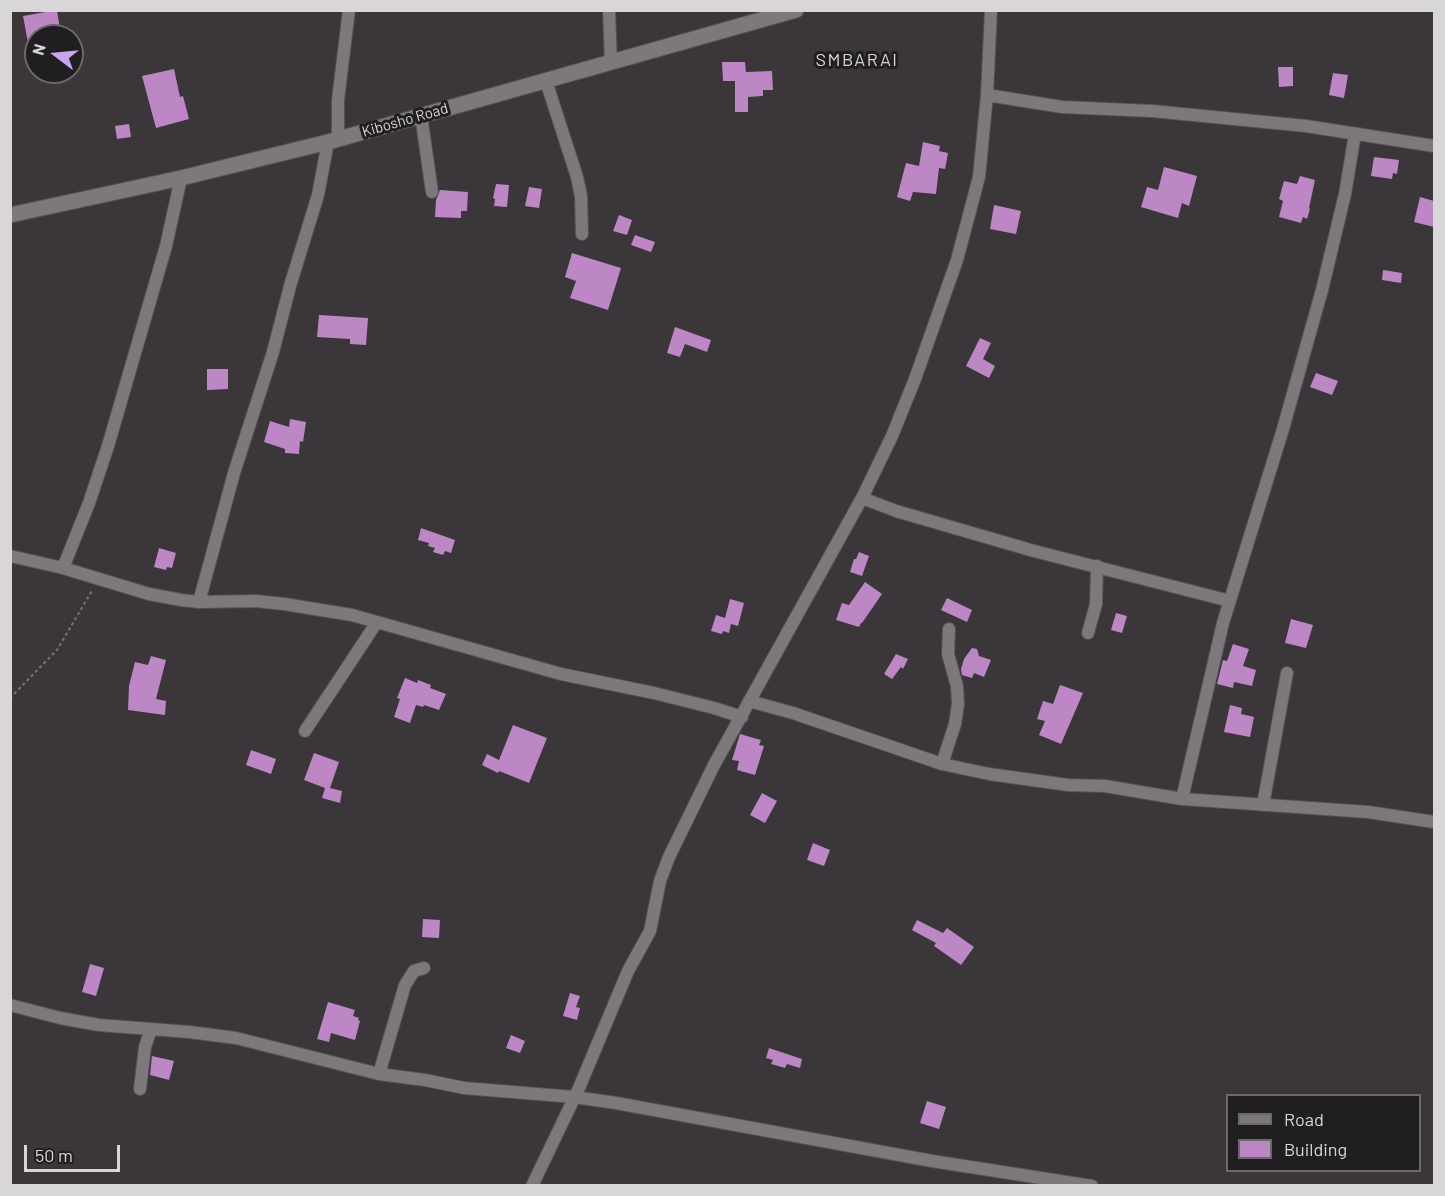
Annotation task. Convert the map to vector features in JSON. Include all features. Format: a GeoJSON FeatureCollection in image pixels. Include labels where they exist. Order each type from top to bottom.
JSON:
{"type":"FeatureCollection","features":[{"type":"Feature","properties":{"kind":"street"},"geometry":{"type":"LineString","coordinates":[[199,603],[234,473],[273,352],[333,140],[349,10]]}},
{"type":"Feature","properties":{"kind":"street"},"geometry":{"type":"LineString","coordinates":[[609,10],[611,63]]}},
{"type":"Feature","properties":{"kind":"street","name":"Kibosho Road"},"geometry":{"type":"LineString","coordinates":[[10,215],[181,178],[333,140],[796,10]]}},
{"type":"Feature","properties":{"kind":"street"},"geometry":{"type":"LineString","coordinates":[[532,1185],[574,1097],[628,971],[650,931],[660,880],[669,857],[714,765],[862,498],[915,379],[957,260],[979,177],[987,95],[991,10]]}},
{"type":"Feature","properties":{"kind":"street"},"geometry":{"type":"LineString","coordinates":[[546,81],[577,177],[581,196],[582,234]]}},
{"type":"Feature","properties":{"kind":"street"},"geometry":{"type":"LineString","coordinates":[[987,95],[1062,107],[1152,111],[1306,126],[1434,146]]}},
{"type":"Feature","properties":{"kind":"street"},"geometry":{"type":"LineString","coordinates":[[421,115],[432,192]]}},
{"type":"Feature","properties":{"kind":"street"},"geometry":{"type":"LineString","coordinates":[[1182,799],[1223,623],[1314,321],[1345,194],[1355,134]]}},
{"type":"Feature","properties":{"kind":"street"},"geometry":{"type":"LineString","coordinates":[[63,568],[89,503],[111,435],[166,246],[181,178]]}},
{"type":"Feature","properties":{"kind":"street"},"geometry":{"type":"LineString","coordinates":[[862,498],[896,511],[1034,551],[1199,595],[1230,601]]}},
{"type":"Feature","properties":{"kind":"street"},"geometry":{"type":"LineString","coordinates":[[10,556],[63,568],[149,594],[199,603],[284,604],[352,615],[561,674],[704,705],[742,717]]}},
{"type":"Feature","properties":{"kind":"street"},"geometry":{"type":"LineString","coordinates":[[1088,633],[1096,604],[1097,566]]}},
{"type":"Feature","properties":{"kind":"street"},"geometry":{"type":"LineString","coordinates":[[305,731],[377,622]]}},
{"type":"Feature","properties":{"kind":"street"},"geometry":{"type":"LineString","coordinates":[[942,764],[955,724],[958,704],[957,686],[948,654],[949,629]]}},
{"type":"Feature","properties":{"kind":"street"},"geometry":{"type":"LineString","coordinates":[[1263,805],[1287,673]]}},
{"type":"Feature","properties":{"kind":"street"},"geometry":{"type":"LineString","coordinates":[[749,701],[793,713],[942,764],[1027,780],[1105,786],[1182,799],[1368,812],[1434,822]]}},
{"type":"Feature","properties":{"kind":"street"},"geometry":{"type":"LineString","coordinates":[[379,1074],[405,985],[414,971],[424,968]]}},
{"type":"Feature","properties":{"kind":"street"},"geometry":{"type":"LineString","coordinates":[[10,1005],[89,1024],[236,1038],[379,1074],[464,1088],[574,1097],[675,1113],[932,1161],[1092,1185]]}},
{"type":"Feature","properties":{"kind":"street"},"geometry":{"type":"LineString","coordinates":[[140,1089],[151,1029]]}},
{"type":"Feature","properties":{"kind":"path"},"geometry":{"type":"LineString","coordinates":[[10,698],[57,650],[99,579]]}},
{"type":"Feature","properties":{"kind":"building"},"geometry":{"type":"Polygon","coordinates":[[[57,10],[59,24],[24,24],[23,16],[57,10]]]}},
{"type":"Feature","properties":{"kind":"building"},"geometry":{"type":"Polygon","coordinates":[[[722,62],[745,62],[746,72],[772,71],[773,90],[763,90],[763,96],[748,97],[748,112],[735,112],[735,81],[723,81],[722,62]]]}},
{"type":"Feature","properties":{"kind":"building"},"geometry":{"type":"Polygon","coordinates":[[[1278,67],[1293,67],[1293,86],[1279,87],[1278,67]]]}},
{"type":"Feature","properties":{"kind":"building"},"geometry":{"type":"Polygon","coordinates":[[[174,69],[180,97],[183,96],[189,119],[156,128],[142,76],[174,69]]]}},
{"type":"Feature","properties":{"kind":"building"},"geometry":{"type":"Polygon","coordinates":[[[1333,73],[1348,75],[1344,98],[1329,95],[1333,73]]]}},
{"type":"Feature","properties":{"kind":"building"},"geometry":{"type":"Polygon","coordinates":[[[129,124],[131,137],[117,139],[115,126],[129,124]]]}},
{"type":"Feature","properties":{"kind":"building"},"geometry":{"type":"Polygon","coordinates":[[[923,142],[940,146],[939,151],[948,153],[945,169],[939,168],[936,194],[913,192],[910,201],[897,197],[906,163],[919,166],[923,142]]]}},
{"type":"Feature","properties":{"kind":"building"},"geometry":{"type":"Polygon","coordinates":[[[1374,157],[1399,160],[1397,174],[1393,173],[1392,179],[1371,176],[1374,157]]]}},
{"type":"Feature","properties":{"kind":"building"},"geometry":{"type":"Polygon","coordinates":[[[1164,167],[1197,176],[1189,206],[1182,203],[1178,218],[1141,207],[1147,187],[1158,190],[1164,167]]]}},
{"type":"Feature","properties":{"kind":"building"},"geometry":{"type":"Polygon","coordinates":[[[1300,176],[1315,180],[1307,219],[1303,217],[1301,223],[1279,217],[1283,201],[1279,199],[1284,181],[1297,184],[1300,176]]]}},
{"type":"Feature","properties":{"kind":"building"},"geometry":{"type":"Polygon","coordinates":[[[496,184],[509,185],[507,207],[494,206],[496,184]]]}},
{"type":"Feature","properties":{"kind":"building"},"geometry":{"type":"Polygon","coordinates":[[[529,187],[542,189],[539,208],[525,206],[529,187]]]}},
{"type":"Feature","properties":{"kind":"building"},"geometry":{"type":"Polygon","coordinates":[[[440,190],[468,192],[467,211],[461,211],[461,218],[435,217],[436,200],[440,190]]]}},
{"type":"Feature","properties":{"kind":"building"},"geometry":{"type":"Polygon","coordinates":[[[1420,197],[1434,201],[1434,227],[1414,222],[1420,197]]]}},
{"type":"Feature","properties":{"kind":"building"},"geometry":{"type":"Polygon","coordinates":[[[994,205],[1021,211],[1016,234],[990,229],[994,205]]]}},
{"type":"Feature","properties":{"kind":"building"},"geometry":{"type":"Polygon","coordinates":[[[619,215],[632,220],[627,235],[613,231],[619,215]]]}},
{"type":"Feature","properties":{"kind":"building"},"geometry":{"type":"Polygon","coordinates":[[[635,235],[655,242],[651,252],[631,245],[635,235]]]}},
{"type":"Feature","properties":{"kind":"building"},"geometry":{"type":"Polygon","coordinates":[[[572,253],[621,268],[608,310],[570,298],[576,281],[565,277],[572,253]]]}},
{"type":"Feature","properties":{"kind":"building"},"geometry":{"type":"Polygon","coordinates":[[[1383,270],[1402,273],[1401,283],[1382,280],[1383,270]]]}},
{"type":"Feature","properties":{"kind":"building"},"geometry":{"type":"Polygon","coordinates":[[[319,315],[368,318],[366,345],[350,344],[350,339],[317,337],[319,315]]]}},
{"type":"Feature","properties":{"kind":"building"},"geometry":{"type":"Polygon","coordinates":[[[675,327],[711,340],[707,352],[685,344],[680,357],[667,353],[675,327]]]}},
{"type":"Feature","properties":{"kind":"building"},"geometry":{"type":"Polygon","coordinates":[[[980,338],[991,343],[983,359],[995,366],[989,378],[966,366],[980,338]]]}},
{"type":"Feature","properties":{"kind":"building"},"geometry":{"type":"Polygon","coordinates":[[[207,369],[228,369],[228,389],[207,390],[207,369]]]}},
{"type":"Feature","properties":{"kind":"building"},"geometry":{"type":"Polygon","coordinates":[[[1316,373],[1338,381],[1332,395],[1310,387],[1316,373]]]}},
{"type":"Feature","properties":{"kind":"building"},"geometry":{"type":"Polygon","coordinates":[[[290,419],[306,422],[303,442],[300,441],[299,454],[285,453],[285,449],[264,442],[270,421],[289,427],[290,419]]]}},
{"type":"Feature","properties":{"kind":"building"},"geometry":{"type":"Polygon","coordinates":[[[421,528],[455,540],[451,553],[445,551],[443,555],[433,552],[435,548],[428,546],[429,543],[418,540],[421,528]]]}},
{"type":"Feature","properties":{"kind":"building"},"geometry":{"type":"Polygon","coordinates":[[[159,548],[176,553],[172,568],[167,567],[166,570],[154,567],[159,548]]]}},
{"type":"Feature","properties":{"kind":"building"},"geometry":{"type":"Polygon","coordinates":[[[859,552],[869,556],[862,576],[850,572],[859,552]]]}},
{"type":"Feature","properties":{"kind":"building"},"geometry":{"type":"Polygon","coordinates":[[[865,582],[882,594],[859,627],[836,620],[842,603],[849,605],[865,582]]]}},
{"type":"Feature","properties":{"kind":"building"},"geometry":{"type":"Polygon","coordinates":[[[947,598],[972,610],[967,622],[941,610],[947,598]]]}},
{"type":"Feature","properties":{"kind":"building"},"geometry":{"type":"Polygon","coordinates":[[[730,599],[744,603],[738,626],[731,624],[729,633],[711,631],[716,615],[725,618],[730,599]]]}},
{"type":"Feature","properties":{"kind":"building"},"geometry":{"type":"Polygon","coordinates":[[[1116,613],[1127,616],[1122,633],[1111,630],[1116,613]]]}},
{"type":"Feature","properties":{"kind":"building"},"geometry":{"type":"Polygon","coordinates":[[[1291,619],[1313,625],[1306,648],[1285,643],[1291,619]]]}},
{"type":"Feature","properties":{"kind":"building"},"geometry":{"type":"Polygon","coordinates":[[[1233,644],[1249,649],[1243,666],[1256,670],[1252,686],[1234,682],[1233,688],[1217,684],[1223,660],[1227,661],[1233,644]]]}},
{"type":"Feature","properties":{"kind":"building"},"geometry":{"type":"Polygon","coordinates":[[[972,648],[977,649],[979,656],[991,660],[984,677],[974,673],[972,678],[962,675],[964,659],[972,648]]]}},
{"type":"Feature","properties":{"kind":"building"},"geometry":{"type":"Polygon","coordinates":[[[896,654],[908,659],[903,669],[901,667],[892,679],[884,674],[896,654]]]}},
{"type":"Feature","properties":{"kind":"building"},"geometry":{"type":"Polygon","coordinates":[[[151,656],[166,660],[156,699],[166,701],[165,715],[128,710],[129,686],[135,662],[148,665],[151,656]]]}},
{"type":"Feature","properties":{"kind":"building"},"geometry":{"type":"Polygon","coordinates":[[[405,678],[431,685],[430,688],[446,694],[439,710],[416,705],[410,723],[394,717],[400,699],[397,698],[405,678]]]}},
{"type":"Feature","properties":{"kind":"building"},"geometry":{"type":"Polygon","coordinates":[[[1060,685],[1083,693],[1061,744],[1039,735],[1045,721],[1037,719],[1043,701],[1053,704],[1060,685]]]}},
{"type":"Feature","properties":{"kind":"building"},"geometry":{"type":"Polygon","coordinates":[[[1230,705],[1242,708],[1241,714],[1254,717],[1250,737],[1224,732],[1230,705]]]}},
{"type":"Feature","properties":{"kind":"building"},"geometry":{"type":"Polygon","coordinates":[[[513,725],[547,738],[529,783],[482,765],[487,754],[499,760],[513,725]]]}},
{"type":"Feature","properties":{"kind":"building"},"geometry":{"type":"Polygon","coordinates":[[[740,734],[761,740],[759,745],[764,746],[755,775],[737,770],[739,761],[732,760],[740,734]]]}},
{"type":"Feature","properties":{"kind":"building"},"geometry":{"type":"Polygon","coordinates":[[[251,750],[276,759],[271,774],[246,765],[251,750]]]}},
{"type":"Feature","properties":{"kind":"building"},"geometry":{"type":"Polygon","coordinates":[[[314,753],[339,762],[330,788],[342,791],[340,803],[322,798],[325,788],[304,780],[314,753]]]}},
{"type":"Feature","properties":{"kind":"building"},"geometry":{"type":"Polygon","coordinates":[[[762,793],[777,801],[765,823],[750,815],[762,793]]]}},
{"type":"Feature","properties":{"kind":"building"},"geometry":{"type":"Polygon","coordinates":[[[813,843],[830,850],[824,866],[807,860],[813,843]]]}},
{"type":"Feature","properties":{"kind":"building"},"geometry":{"type":"Polygon","coordinates":[[[423,919],[440,920],[439,938],[422,937],[423,919]]]}},
{"type":"Feature","properties":{"kind":"building"},"geometry":{"type":"Polygon","coordinates":[[[917,920],[943,933],[947,928],[974,947],[961,965],[934,946],[936,943],[912,930],[917,920]]]}},
{"type":"Feature","properties":{"kind":"building"},"geometry":{"type":"Polygon","coordinates":[[[90,964],[104,968],[96,996],[82,992],[90,964]]]}},
{"type":"Feature","properties":{"kind":"building"},"geometry":{"type":"Polygon","coordinates":[[[570,993],[580,996],[576,1007],[580,1008],[577,1020],[563,1016],[570,993]]]}},
{"type":"Feature","properties":{"kind":"building"},"geometry":{"type":"Polygon","coordinates":[[[328,1002],[355,1010],[353,1016],[359,1018],[360,1021],[355,1040],[331,1033],[329,1042],[317,1039],[328,1002]]]}},
{"type":"Feature","properties":{"kind":"building"},"geometry":{"type":"Polygon","coordinates":[[[511,1035],[525,1041],[520,1053],[506,1048],[511,1035]]]}},
{"type":"Feature","properties":{"kind":"building"},"geometry":{"type":"Polygon","coordinates":[[[769,1048],[802,1059],[800,1068],[787,1064],[785,1068],[771,1064],[773,1060],[766,1058],[769,1048]]]}},
{"type":"Feature","properties":{"kind":"building"},"geometry":{"type":"Polygon","coordinates":[[[152,1056],[174,1061],[169,1080],[150,1075],[152,1056]]]}},
{"type":"Feature","properties":{"kind":"building"},"geometry":{"type":"Polygon","coordinates":[[[927,1101],[946,1107],[939,1129],[920,1123],[927,1101]]]}},
{"type":"Feature","properties":{"kind":"district","name":"SMBARAI"},"geometry":{"type":"Point","coordinates":[857,60]}}]}
